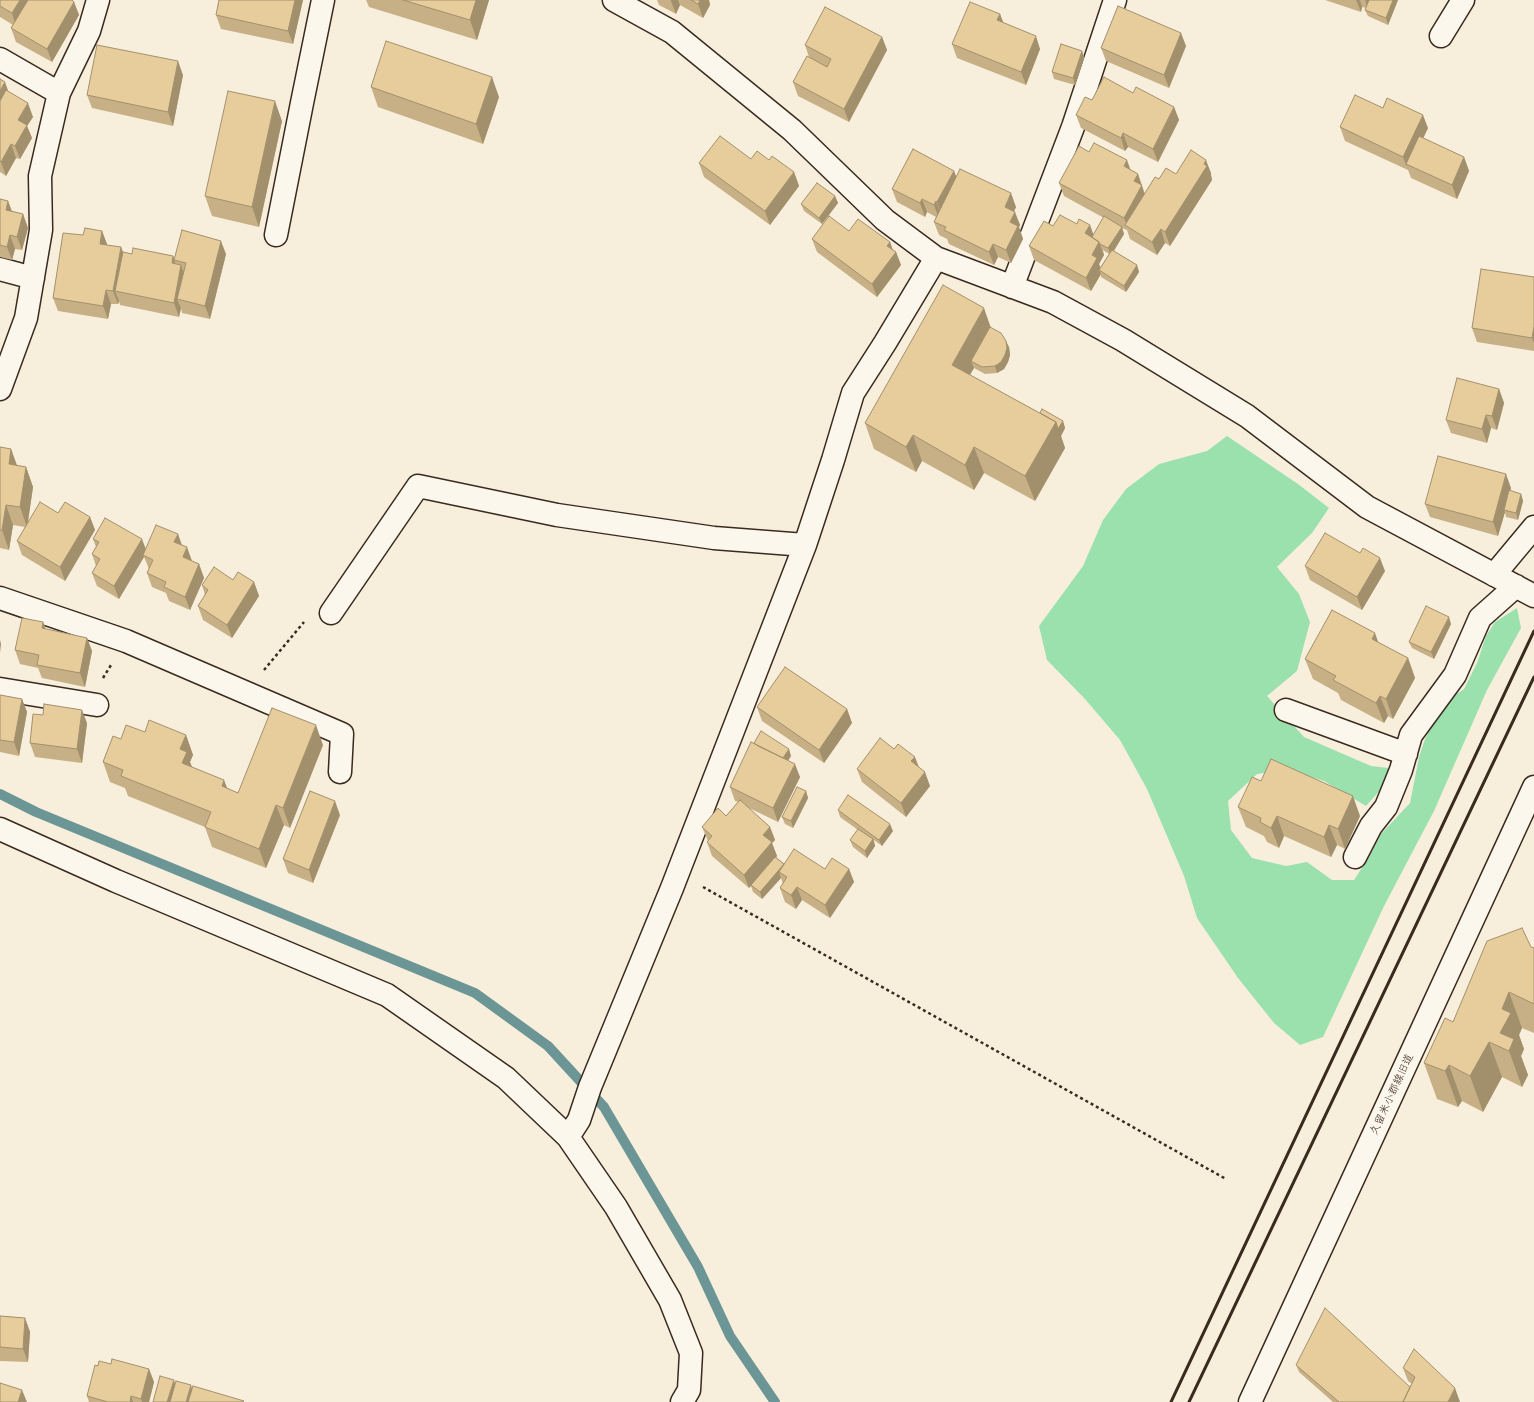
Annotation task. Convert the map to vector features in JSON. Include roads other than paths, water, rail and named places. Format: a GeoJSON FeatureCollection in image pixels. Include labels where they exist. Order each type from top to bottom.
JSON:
{"type":"FeatureCollection","features":[{"type":"Feature","properties":{"kind":"street"},"geometry":{"type":"LineString","coordinates":[[0,389],[26,318],[41,230],[40,176],[59,93],[89,31],[98,0]]}},
{"type":"Feature","properties":{"kind":"street"},"geometry":{"type":"LineString","coordinates":[[276,235],[323,0]]}},
{"type":"Feature","properties":{"kind":"street"},"geometry":{"type":"LineString","coordinates":[[614,0],[672,32],[792,130],[885,220],[936,258],[1053,302],[1123,340],[1247,416],[1367,507],[1525,591]]}},
{"type":"Feature","properties":{"kind":"street"},"geometry":{"type":"LineString","coordinates":[[1012,287],[1074,127],[1115,0]]}},
{"type":"Feature","properties":{"kind":"street"},"geometry":{"type":"LineString","coordinates":[[1441,36],[1463,0]]}},
{"type":"Feature","properties":{"kind":"street"},"geometry":{"type":"LineString","coordinates":[[0,59],[59,93]]}},
{"type":"Feature","properties":{"kind":"street"},"geometry":{"type":"LineString","coordinates":[[568,1137],[579,1120],[590,1087],[678,873],[805,545],[833,460],[852,393],[885,343],[936,258]]}},
{"type":"Feature","properties":{"kind":"street"},"geometry":{"type":"LineString","coordinates":[[0,269],[33,278]]}},
{"type":"Feature","properties":{"kind":"street"},"geometry":{"type":"LineString","coordinates":[[331,613],[418,486],[557,515],[714,538],[805,545]]}},
{"type":"Feature","properties":{"kind":"street"},"geometry":{"type":"LineString","coordinates":[[1494,575],[1534,527]]}},
{"type":"Feature","properties":{"kind":"street"},"geometry":{"type":"LineString","coordinates":[[1355,857],[1371,826],[1386,807],[1401,770],[1411,735],[1455,675],[1480,618],[1525,591]]}},
{"type":"Feature","properties":{"kind":"street"},"geometry":{"type":"LineString","coordinates":[[0,598],[126,641],[342,734],[340,772]]}},
{"type":"Feature","properties":{"kind":"street"},"geometry":{"type":"LineString","coordinates":[[0,689],[97,705]]}},
{"type":"Feature","properties":{"kind":"street"},"geometry":{"type":"LineString","coordinates":[[1286,710],[1406,754]]}},
{"type":"Feature","properties":{"kind":"street","name":"久留米小郡線旧道"},"geometry":{"type":"LineString","coordinates":[[1250,1402],[1534,787]]}},
{"type":"Feature","properties":{"kind":"street"},"geometry":{"type":"LineString","coordinates":[[0,829],[116,881],[387,995],[506,1078],[568,1137],[616,1207],[670,1300],[691,1353],[688,1390],[682,1402]]}},
{"type":"Feature","properties":{"kind":"waterway"},"geometry":{"type":"LineString","coordinates":[[0,794],[36,812],[475,993],[548,1046],[604,1107],[698,1267],[730,1336],[775,1402]]}},
{"type":"Feature","properties":{"kind":"railway"},"geometry":{"type":"LineString","coordinates":[[1171,1402],[1534,631]]}},
{"type":"Feature","properties":{"kind":"railway"},"geometry":{"type":"LineString","coordinates":[[1189,1402],[1534,677]]}}]}
